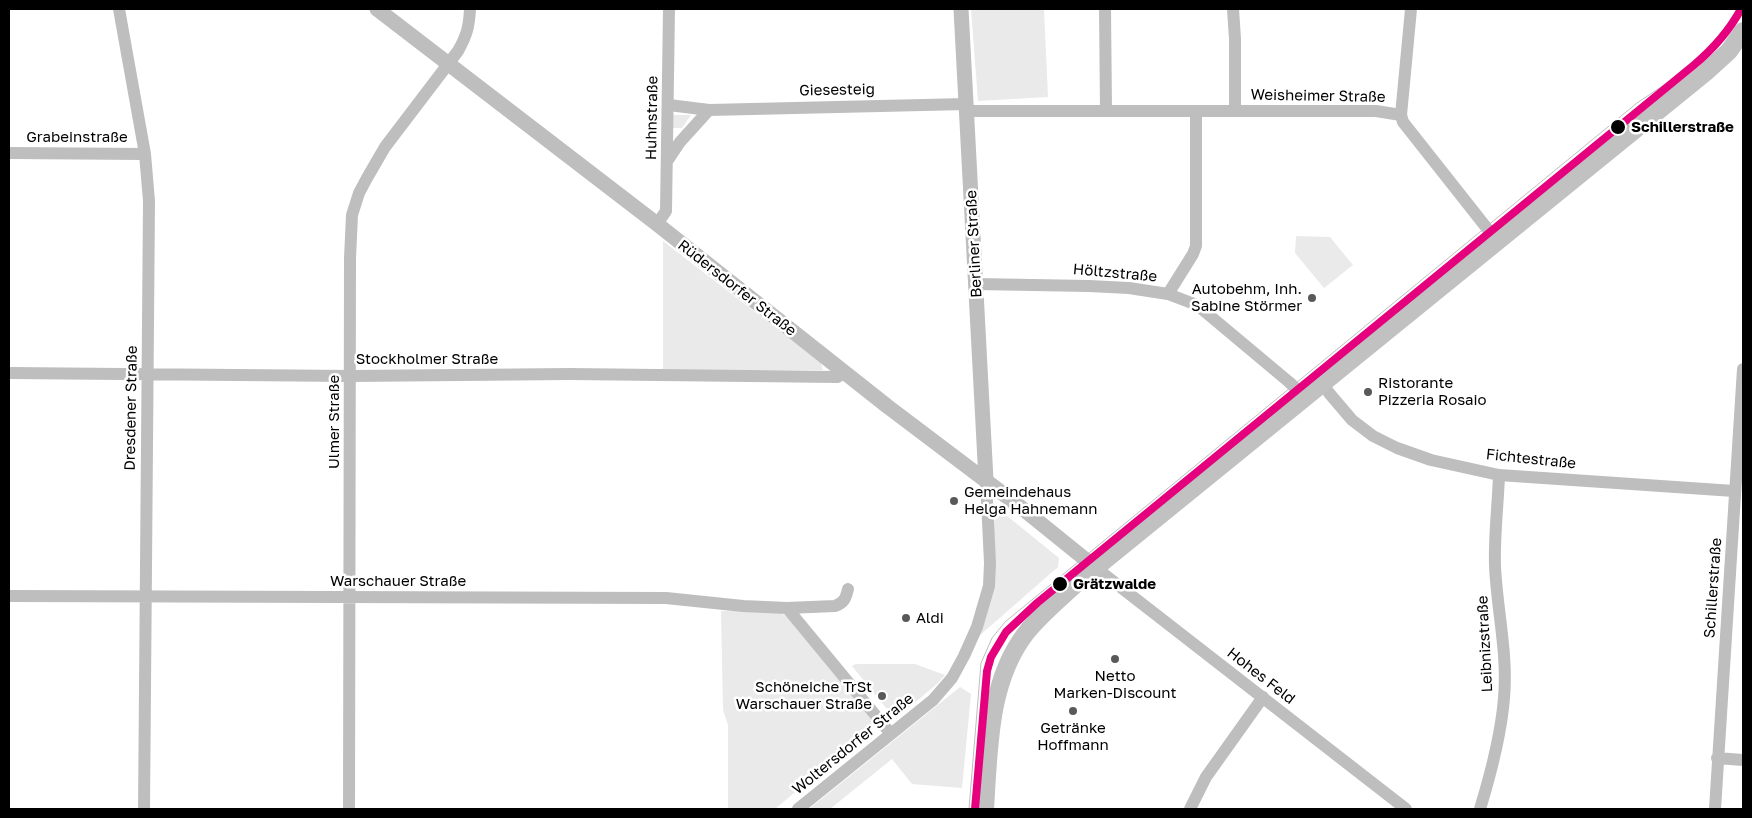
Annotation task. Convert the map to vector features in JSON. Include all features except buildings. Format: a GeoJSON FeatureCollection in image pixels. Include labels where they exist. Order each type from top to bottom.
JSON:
{"type":"FeatureCollection","features":[{"type":"Feature","properties":{"kind":"main road"},"geometry":{"type":"LineString","coordinates":[[986,809],[990,741],[995,705],[1013,653],[1026,633],[1040,618],[1096,568],[1706,72],[1729,51],[1743,31]]}},
{"type":"Feature","properties":{"kind":"street","name":"Dresdener Straße"},"geometry":{"type":"LineString","coordinates":[[119,9],[145,154],[149,201],[144,809]]}},
{"type":"Feature","properties":{"kind":"street","name":"Rüdersdorfer Straße"},"geometry":{"type":"LineString","coordinates":[[377,9],[657,224],[1096,568]]}},
{"type":"Feature","properties":{"kind":"street","name":"Ulmer Straße"},"geometry":{"type":"LineString","coordinates":[[349,809],[350,258],[352,215],[367,178],[385,147],[467,36],[470,9]]}},
{"type":"Feature","properties":{"kind":"street","name":"Huhnstraße"},"geometry":{"type":"LineString","coordinates":[[657,224],[666,211],[670,9]]}},
{"type":"Feature","properties":{"kind":"street","name":"Berliner Straße"},"geometry":{"type":"LineString","coordinates":[[961,9],[986,480]]}},
{"type":"Feature","properties":{"kind":"street"},"geometry":{"type":"LineString","coordinates":[[1105,9],[1106,111]]}},
{"type":"Feature","properties":{"kind":"street"},"geometry":{"type":"LineString","coordinates":[[1233,9],[1235,111]]}},
{"type":"Feature","properties":{"kind":"street"},"geometry":{"type":"LineString","coordinates":[[1401,115],[1411,9]]}},
{"type":"Feature","properties":{"kind":"street","name":"Giesesteig"},"geometry":{"type":"LineString","coordinates":[[669,105],[708,110],[966,107]]}},
{"type":"Feature","properties":{"kind":"street","name":"Weisheimer Straße"},"geometry":{"type":"LineString","coordinates":[[966,107],[1196,112],[1376,111],[1401,115],[1403,122],[1497,241]]}},
{"type":"Feature","properties":{"kind":"street"},"geometry":{"type":"LineString","coordinates":[[668,160],[680,142],[708,110]]}},
{"type":"Feature","properties":{"kind":"street"},"geometry":{"type":"LineString","coordinates":[[1168,294],[1196,246],[1196,112]]}},
{"type":"Feature","properties":{"kind":"street","name":"Grabeinstraße"},"geometry":{"type":"LineString","coordinates":[[9,153],[145,154]]}},
{"type":"Feature","properties":{"kind":"street","name":"Höltzstraße"},"geometry":{"type":"LineString","coordinates":[[976,284],[1129,288],[1168,294],[1197,305],[1305,397]]}},
{"type":"Feature","properties":{"kind":"street","name":"Schillerstraße"},"geometry":{"type":"LineString","coordinates":[[1715,809],[1717,758],[1737,555],[1734,491],[1743,369]]}},
{"type":"Feature","properties":{"kind":"street","name":"Stockholmer Straße"},"geometry":{"type":"LineString","coordinates":[[9,373],[351,376],[580,374],[838,377],[843,371]]}},
{"type":"Feature","properties":{"kind":"street","name":"Fichtestraße"},"geometry":{"type":"LineString","coordinates":[[1323,383],[1352,420],[1373,436],[1397,448],[1431,460],[1499,475],[1734,491]]}},
{"type":"Feature","properties":{"kind":"street","name":"Leibnizstraße"},"geometry":{"type":"LineString","coordinates":[[1480,809],[1493,762],[1505,697],[1504,660],[1495,565],[1499,475]]}},
{"type":"Feature","properties":{"kind":"street","name":"Woltersdorfer Straße"},"geometry":{"type":"LineString","coordinates":[[798,809],[933,700],[952,678],[976,627],[989,586],[990,563],[986,480]]}},
{"type":"Feature","properties":{"kind":"street","name":"Hohes Feld"},"geometry":{"type":"LineString","coordinates":[[1096,568],[1406,809]]}},
{"type":"Feature","properties":{"kind":"street","name":"Warschauer Straße"},"geometry":{"type":"LineString","coordinates":[[9,596],[666,598],[743,606],[787,608],[835,606],[841,604],[846,599],[848,589]]}},
{"type":"Feature","properties":{"kind":"street"},"geometry":{"type":"LineString","coordinates":[[787,608],[891,734]]}},
{"type":"Feature","properties":{"kind":"street"},"geometry":{"type":"LineString","coordinates":[[1190,809],[1206,777],[1263,697]]}},
{"type":"Feature","properties":{"kind":"street"},"geometry":{"type":"LineString","coordinates":[[1717,758],[1743,760]]}},
{"type":"Feature","properties":{"kind":"shaded area"},"geometry":{"type":"Polygon","coordinates":[[[971,9],[1044,9],[1048,97],[978,101],[971,9]]]}},
{"type":"Feature","properties":{"kind":"shaded area"},"geometry":{"type":"Polygon","coordinates":[[[673,115],[691,115],[682,128],[673,128],[673,115]]]}},
{"type":"Feature","properties":{"kind":"shaded area"},"geometry":{"type":"Polygon","coordinates":[[[1296,236],[1330,237],[1353,265],[1324,288],[1295,253],[1296,236]]]}},
{"type":"Feature","properties":{"kind":"shaded area"},"geometry":{"type":"Polygon","coordinates":[[[663,241],[821,363],[823,370],[663,370],[663,241]]]}},
{"type":"Feature","properties":{"kind":"shaded area"},"geometry":{"type":"Polygon","coordinates":[[[1001,511],[1059,558],[1058,567],[979,636],[992,524],[1001,511]]]}},
{"type":"Feature","properties":{"kind":"shaded area"},"geometry":{"type":"Polygon","coordinates":[[[775,610],[786,616],[871,719],[873,727],[775,809],[728,808],[728,725],[723,710],[721,611],[775,610]]]}},
{"type":"Feature","properties":{"kind":"shaded area"},"geometry":{"type":"Polygon","coordinates":[[[856,664],[915,664],[945,675],[906,710],[886,708],[852,666],[856,664]]]}},
{"type":"Feature","properties":{"kind":"shaded area"},"geometry":{"type":"Polygon","coordinates":[[[960,687],[971,694],[962,788],[912,784],[892,759],[830,809],[809,809],[960,687]]]}},
{"type":"Feature","properties":{"kind":"tram line"},"geometry":{"type":"LineString","coordinates":[[969,809],[981,663],[992,638],[1005,622],[1637,103],[1694,65]]}},
{"type":"Feature","properties":{"kind":"transit line"},"geometry":{"type":"LineString","coordinates":[[975,809],[987,671],[991,657],[1006,632],[1037,603],[1694,65],[1720,39],[1741,9]]}},
{"type":"Feature","properties":{"kind":"place","name":"Schillerstraße"},"geometry":{"type":"Point","coordinates":[1618,127]}},
{"type":"Feature","properties":{"kind":"place","name":"Autobehm, Inh. Sabine Störmer"},"geometry":{"type":"Point","coordinates":[1312,298]}},
{"type":"Feature","properties":{"kind":"place","name":"Ristorante Pizzeria Rosaio"},"geometry":{"type":"Point","coordinates":[1368,392]}},
{"type":"Feature","properties":{"kind":"place","name":"Gemeindehaus Helga Hahnemann"},"geometry":{"type":"Point","coordinates":[954,501]}},
{"type":"Feature","properties":{"kind":"place","name":"Grätzwalde"},"geometry":{"type":"Point","coordinates":[1060,584]}},
{"type":"Feature","properties":{"kind":"place","name":"Aldi"},"geometry":{"type":"Point","coordinates":[906,618]}},
{"type":"Feature","properties":{"kind":"place","name":"Netto Marken-Discount"},"geometry":{"type":"Point","coordinates":[1115,659]}},
{"type":"Feature","properties":{"kind":"place","name":"Schöneiche TrSt Warschauer Straße"},"geometry":{"type":"Point","coordinates":[882,696]}},
{"type":"Feature","properties":{"kind":"place","name":"Getränke Hoffmann"},"geometry":{"type":"Point","coordinates":[1073,711]}}]}
